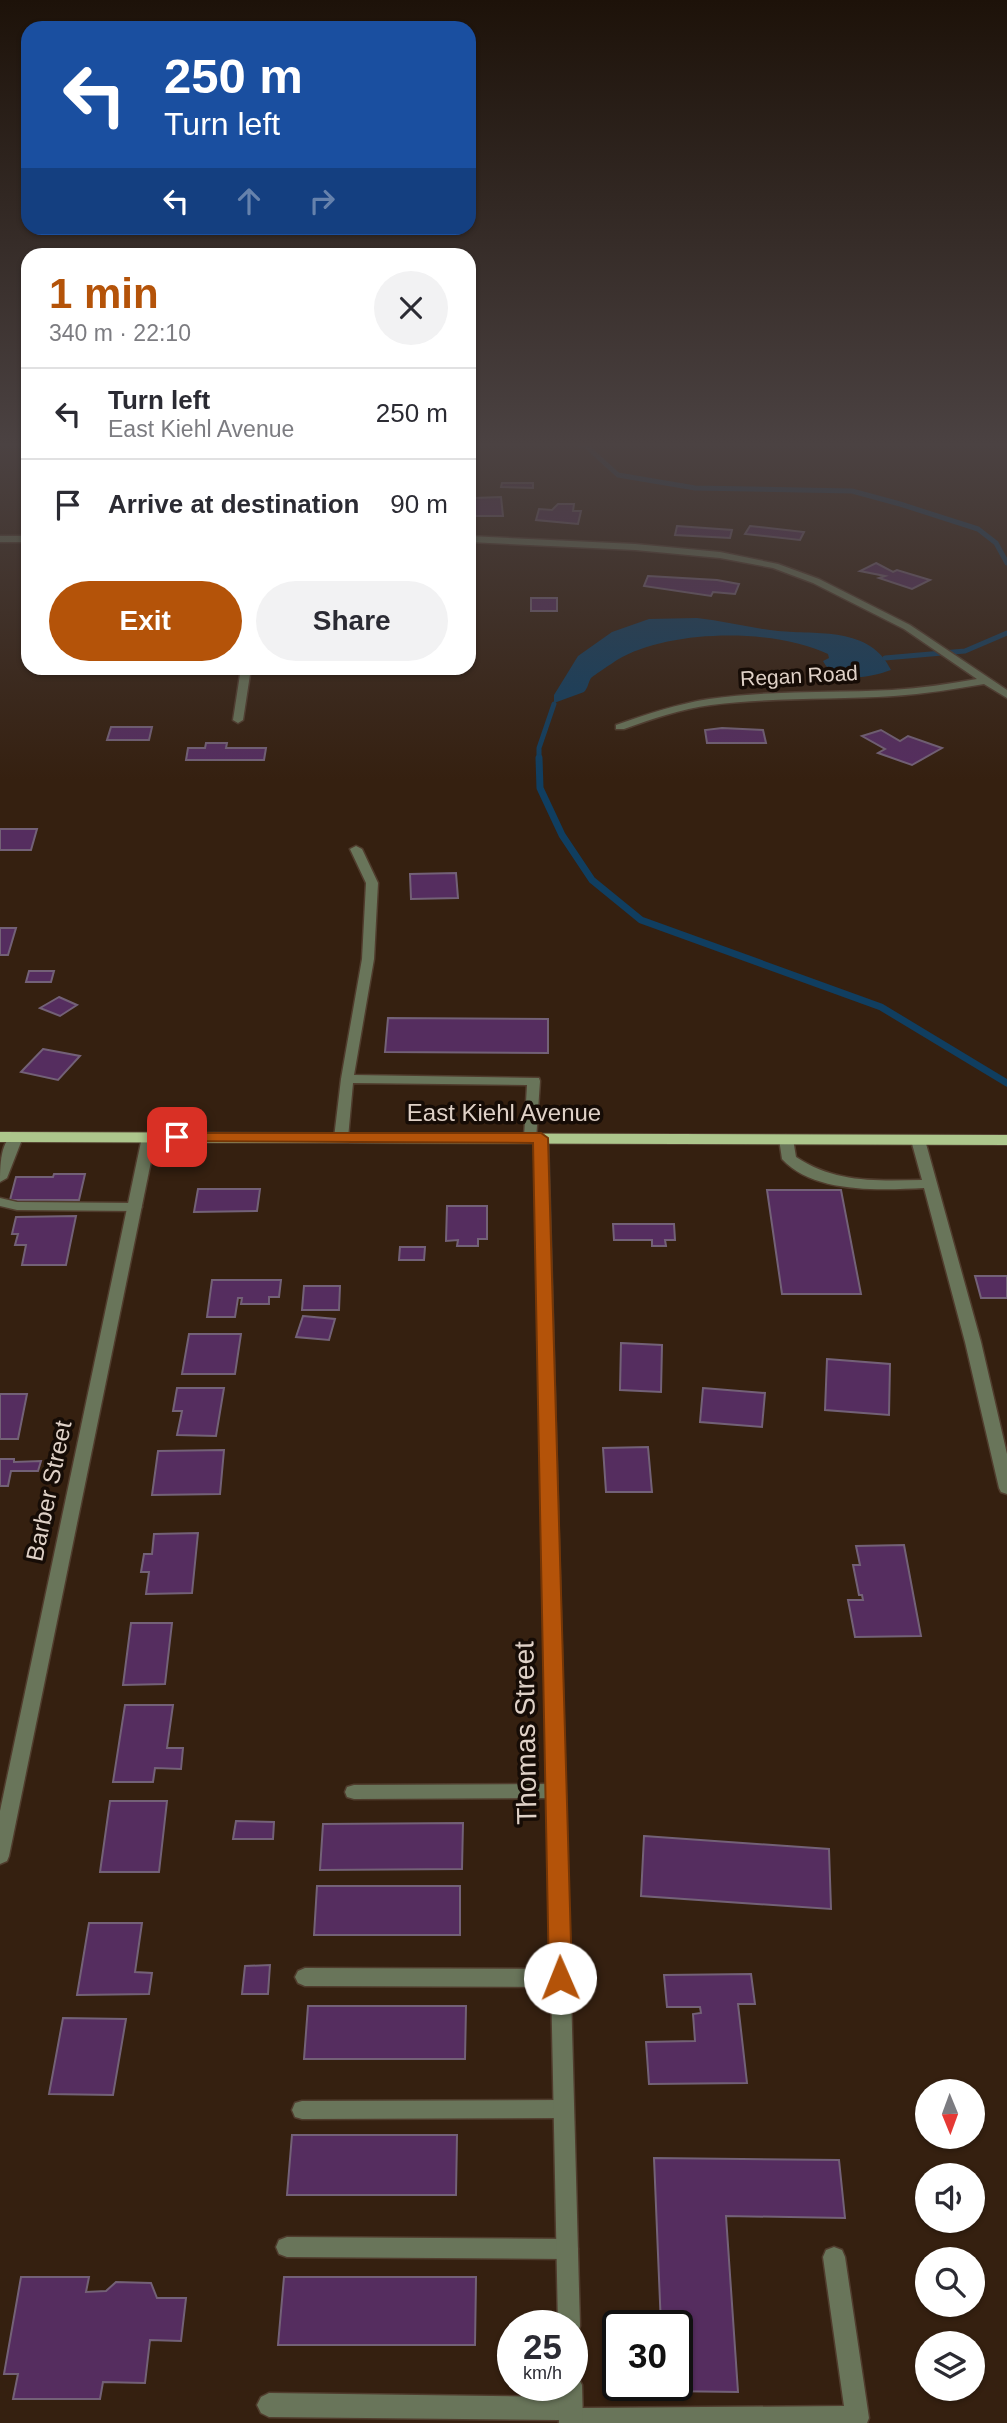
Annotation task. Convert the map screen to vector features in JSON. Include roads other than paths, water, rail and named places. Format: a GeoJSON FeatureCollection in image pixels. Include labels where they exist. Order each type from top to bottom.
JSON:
{"type":"FeatureCollection","features":[{"type":"Feature","properties":{"kind":"main road","name":"East Kiehl Avenue"},"geometry":{"type":"LineString","coordinates":[[8,1137],[1007,1140]]}},
{"type":"Feature","properties":{"kind":"street"},"geometry":{"type":"LineString","coordinates":[[692,554],[757,561],[816,581],[933,644],[1007,695]]}},
{"type":"Feature","properties":{"kind":"street"},"geometry":{"type":"LineString","coordinates":[[238,720],[245,675]]}},
{"type":"Feature","properties":{"kind":"street","name":"Regan Road"},"geometry":{"type":"LineString","coordinates":[[620,727],[658,713],[711,700],[772,694],[930,690],[984,681]]}},
{"type":"Feature","properties":{"kind":"street"},"geometry":{"type":"LineString","coordinates":[[341,1138],[347,1079],[368,959],[372,883],[356,849]]}},
{"type":"Feature","properties":{"kind":"street","name":"Thomas Street"},"geometry":{"type":"LineString","coordinates":[[347,1079],[534,1082],[569,2310]]}},
{"type":"Feature","properties":{"kind":"street"},"geometry":{"type":"LineString","coordinates":[[0,1178],[8,1137]]}},
{"type":"Feature","properties":{"kind":"street","name":"Barber Street"},"geometry":{"type":"LineString","coordinates":[[0,1856],[149,1137]]}},
{"type":"Feature","properties":{"kind":"street"},"geometry":{"type":"LineString","coordinates":[[786,1139],[789,1159],[815,1177],[859,1185],[929,1184]]}},
{"type":"Feature","properties":{"kind":"street"},"geometry":{"type":"LineString","coordinates":[[918,1140],[974,1342],[1007,1488]]}},
{"type":"Feature","properties":{"kind":"street"},"geometry":{"type":"LineString","coordinates":[[0,1202],[17,1206],[135,1207]]}},
{"type":"Feature","properties":{"kind":"street"},"geometry":{"type":"LineString","coordinates":[[354,1792],[556,1791]]}},
{"type":"Feature","properties":{"kind":"street"},"geometry":{"type":"LineString","coordinates":[[305,1977],[560,1978]]}},
{"type":"Feature","properties":{"kind":"street"},"geometry":{"type":"LineString","coordinates":[[302,2110],[563,2109]]}},
{"type":"Feature","properties":{"kind":"street"},"geometry":{"type":"LineString","coordinates":[[286,2247],[567,2249]]}},
{"type":"Feature","properties":{"kind":"street"},"geometry":{"type":"LineString","coordinates":[[269,2405],[570,2409],[791,2421],[857,2418],[834,2257]]}},
{"type":"Feature","properties":{"kind":"water"},"geometry":{"type":"Polygon","coordinates":[[[697,618],[768,630],[825,633],[856,639],[882,656],[891,670],[864,677],[845,677],[829,669],[823,661],[829,658],[828,654],[806,646],[751,636],[692,638],[664,642],[617,660],[591,678],[584,692],[554,703],[554,695],[578,656],[612,632],[649,619],[697,618]]]}},
{"type":"Feature","properties":{"kind":"waterway"},"geometry":{"type":"LineString","coordinates":[[1002,554],[1007,563]]}},
{"type":"Feature","properties":{"kind":"waterway"},"geometry":{"type":"LineString","coordinates":[[885,658],[965,651],[1007,633]]}},
{"type":"Feature","properties":{"kind":"waterway"},"geometry":{"type":"LineString","coordinates":[[539,758],[539,748],[554,704]]}},
{"type":"Feature","properties":{"kind":"waterway"},"geometry":{"type":"LineString","coordinates":[[539,758],[540,788],[562,835],[592,880],[641,920],[881,1007],[1007,1083]]}}]}
